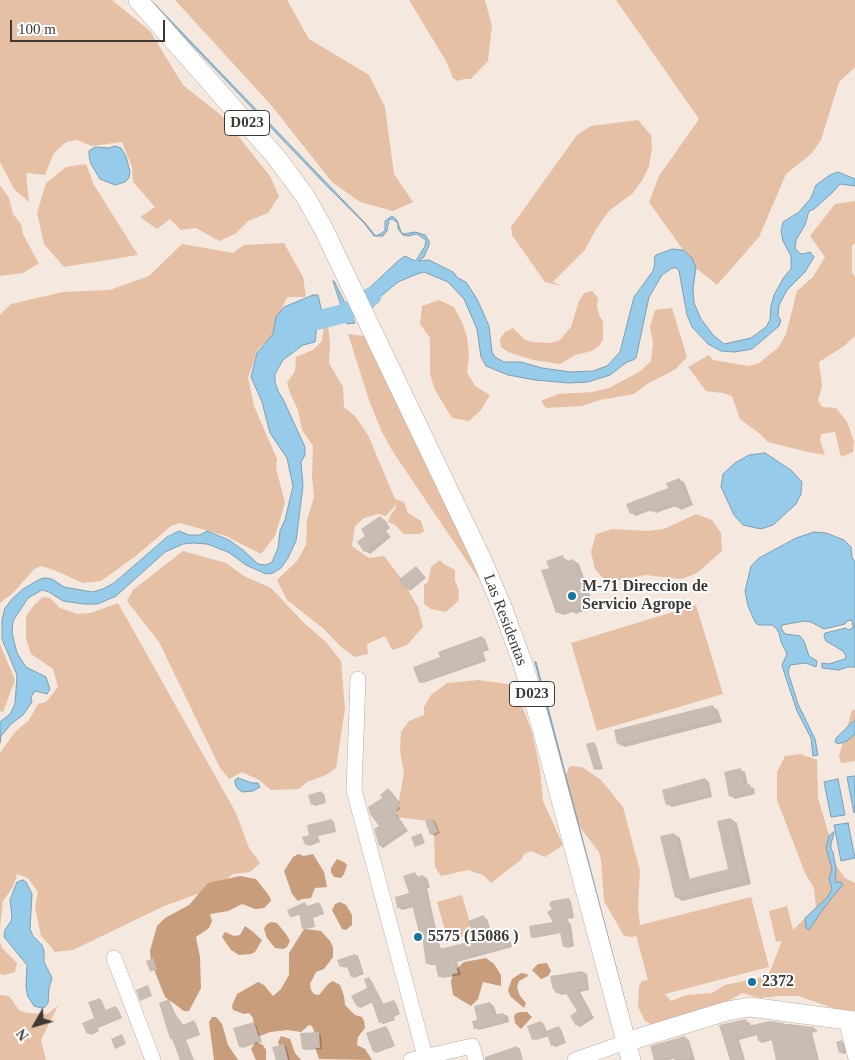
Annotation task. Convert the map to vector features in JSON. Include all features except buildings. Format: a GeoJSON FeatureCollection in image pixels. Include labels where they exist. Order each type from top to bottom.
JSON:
{"type":"FeatureCollection","features":[{"type":"Feature","properties":{"kind":"main road","name":"Las Residentas"},"geometry":{"type":"LineString","coordinates":[[138,0],[292,176],[305,196],[482,560],[523,664],[542,725],[628,1051]]}},
{"type":"Feature","properties":{"kind":"main road"},"geometry":{"type":"LineString","coordinates":[[628,1051],[727,1011],[750,1007],[850,1021]]}},
{"type":"Feature","properties":{"kind":"street"},"geometry":{"type":"LineString","coordinates":[[358,679],[354,790],[418,1058],[472,1046],[476,1060]]}},
{"type":"Feature","properties":{"kind":"street"},"geometry":{"type":"LineString","coordinates":[[114,958],[153,1060]]}},
{"type":"Feature","properties":{"kind":"street"},"geometry":{"type":"LineString","coordinates":[[850,1021],[855,1055]]}},
{"type":"Feature","properties":{"kind":"street"},"geometry":{"type":"LineString","coordinates":[[575,1060],[628,1051]]}},
{"type":"Feature","properties":{"kind":"shaded area"},"geometry":{"type":"Polygon","coordinates":[[[0,0],[112,0],[150,31],[183,85],[221,115],[270,176],[279,196],[268,213],[248,221],[235,234],[219,241],[196,228],[181,230],[170,219],[157,229],[140,217],[155,207],[133,182],[132,167],[122,142],[92,146],[77,140],[66,142],[54,153],[45,175],[26,173],[29,202],[14,189],[0,162],[0,0]]]}},
{"type":"Feature","properties":{"kind":"shaded area"},"geometry":{"type":"Polygon","coordinates":[[[175,0],[287,0],[309,39],[369,75],[385,107],[394,174],[413,202],[393,211],[360,202],[332,182],[271,105],[175,0]]]}},
{"type":"Feature","properties":{"kind":"shaded area"},"geometry":{"type":"Polygon","coordinates":[[[409,0],[485,0],[492,26],[488,61],[471,79],[458,81],[453,78],[446,61],[409,0]]]}},
{"type":"Feature","properties":{"kind":"shaded area"},"geometry":{"type":"Polygon","coordinates":[[[616,0],[855,0],[855,67],[839,82],[821,140],[811,154],[786,174],[759,237],[717,285],[696,268],[649,202],[659,176],[699,119],[616,0]]]}},
{"type":"Feature","properties":{"kind":"shaded area"},"geometry":{"type":"Polygon","coordinates":[[[638,120],[651,135],[652,147],[649,166],[643,179],[633,193],[609,211],[596,229],[585,250],[553,282],[561,286],[545,282],[512,235],[511,227],[577,135],[591,126],[638,120]]]}},
{"type":"Feature","properties":{"kind":"shaded area"},"geometry":{"type":"Polygon","coordinates":[[[86,164],[94,185],[138,255],[64,267],[44,244],[37,213],[46,183],[66,167],[86,164]]]}},
{"type":"Feature","properties":{"kind":"shaded area"},"geometry":{"type":"Polygon","coordinates":[[[0,185],[9,198],[13,214],[21,224],[23,234],[40,266],[38,264],[23,273],[0,276],[0,185]]]}},
{"type":"Feature","properties":{"kind":"shaded area"},"geometry":{"type":"Polygon","coordinates":[[[855,201],[855,243],[852,246],[852,272],[855,277],[855,336],[844,346],[819,362],[822,387],[818,400],[822,407],[836,408],[847,422],[854,441],[853,452],[841,457],[835,432],[821,434],[820,440],[825,455],[768,442],[740,419],[732,396],[706,391],[688,367],[709,355],[713,360],[749,366],[759,363],[778,348],[786,334],[797,291],[813,277],[825,257],[810,236],[835,204],[855,201]]]}},
{"type":"Feature","properties":{"kind":"shaded area"},"geometry":{"type":"Polygon","coordinates":[[[284,243],[303,277],[306,297],[287,297],[277,319],[278,331],[258,349],[248,378],[254,406],[277,459],[276,468],[285,503],[275,536],[261,554],[226,536],[180,523],[171,526],[137,555],[101,581],[83,583],[41,566],[34,569],[14,592],[0,603],[0,315],[11,304],[63,292],[110,290],[149,276],[182,244],[233,253],[244,245],[284,243]]]}},
{"type":"Feature","properties":{"kind":"shaded area"},"geometry":{"type":"Polygon","coordinates":[[[592,291],[598,298],[597,306],[603,322],[603,339],[599,346],[592,351],[575,355],[560,364],[533,360],[508,352],[501,347],[500,339],[505,332],[513,328],[525,340],[551,343],[560,340],[571,327],[579,301],[584,293],[592,291]]]}},
{"type":"Feature","properties":{"kind":"shaded area"},"geometry":{"type":"Polygon","coordinates":[[[439,300],[454,307],[467,337],[469,355],[467,372],[475,386],[490,395],[481,410],[469,421],[452,418],[435,390],[430,374],[430,338],[420,324],[422,306],[439,300]]]}},
{"type":"Feature","properties":{"kind":"shaded area"},"geometry":{"type":"Polygon","coordinates":[[[672,308],[687,357],[676,369],[647,384],[634,394],[600,400],[582,406],[546,408],[541,401],[558,394],[592,392],[609,388],[639,372],[651,361],[653,343],[650,327],[655,310],[672,308]]]}},
{"type":"Feature","properties":{"kind":"shaded area"},"geometry":{"type":"Polygon","coordinates":[[[324,326],[328,326],[330,343],[329,363],[343,387],[344,407],[355,416],[368,435],[395,499],[404,502],[408,513],[421,521],[424,531],[420,534],[404,534],[394,524],[388,522],[396,508],[395,502],[394,507],[386,516],[378,514],[364,518],[355,526],[352,546],[369,558],[384,556],[401,578],[418,607],[423,627],[407,645],[392,650],[385,636],[367,644],[368,654],[355,657],[340,646],[324,629],[287,600],[277,580],[297,561],[306,545],[307,520],[314,497],[312,477],[313,446],[302,430],[298,410],[287,383],[295,371],[296,357],[313,350],[322,341],[324,326]]]}},
{"type":"Feature","properties":{"kind":"shaded area"},"geometry":{"type":"Polygon","coordinates":[[[348,334],[365,336],[483,585],[393,452],[382,432],[369,400],[348,334]]]}},
{"type":"Feature","properties":{"kind":"shaded area"},"geometry":{"type":"Polygon","coordinates":[[[696,514],[712,520],[721,533],[722,551],[697,573],[681,579],[645,575],[607,583],[595,569],[591,552],[596,534],[612,529],[647,531],[664,529],[696,514]]]}},
{"type":"Feature","properties":{"kind":"shaded area"},"geometry":{"type":"Polygon","coordinates":[[[183,551],[226,563],[244,576],[271,588],[303,622],[326,642],[341,661],[345,709],[336,768],[326,775],[307,782],[299,789],[271,790],[259,780],[242,772],[229,779],[220,768],[159,642],[127,601],[133,590],[183,551]]]}},
{"type":"Feature","properties":{"kind":"shaded area"},"geometry":{"type":"Polygon","coordinates":[[[440,560],[455,570],[455,581],[459,591],[458,601],[446,612],[431,609],[424,604],[424,585],[428,582],[431,567],[440,560]]]}},
{"type":"Feature","properties":{"kind":"shaded area"},"geometry":{"type":"Polygon","coordinates":[[[43,597],[50,598],[60,608],[77,614],[91,613],[118,603],[236,813],[249,848],[260,863],[250,872],[233,874],[216,887],[162,907],[73,950],[54,952],[41,936],[35,907],[38,892],[28,878],[17,874],[13,887],[3,901],[0,927],[0,753],[14,733],[29,720],[38,704],[46,702],[58,687],[53,669],[31,654],[26,639],[26,616],[43,597]]]}},
{"type":"Feature","properties":{"kind":"shaded area"},"geometry":{"type":"Polygon","coordinates":[[[696,605],[723,694],[597,731],[571,643],[696,605]]]}},
{"type":"Feature","properties":{"kind":"shaded area"},"geometry":{"type":"Polygon","coordinates":[[[0,644],[15,680],[3,712],[0,711],[0,644]]]}},
{"type":"Feature","properties":{"kind":"shaded area"},"geometry":{"type":"Polygon","coordinates":[[[479,680],[514,685],[532,732],[540,769],[543,801],[563,845],[545,857],[531,851],[524,854],[522,859],[491,883],[483,875],[468,870],[441,876],[435,867],[434,835],[430,821],[396,817],[404,773],[400,751],[401,732],[409,721],[424,715],[424,707],[431,695],[447,683],[479,680]]]}},
{"type":"Feature","properties":{"kind":"shaded area"},"geometry":{"type":"Polygon","coordinates":[[[852,710],[855,710],[855,761],[841,763],[839,756],[852,710]]]}},
{"type":"Feature","properties":{"kind":"shaded area"},"geometry":{"type":"Polygon","coordinates":[[[800,754],[817,760],[818,798],[832,845],[831,854],[833,861],[845,878],[855,883],[855,1016],[799,996],[760,998],[743,993],[722,1004],[652,1025],[645,1021],[638,1007],[639,986],[642,981],[648,980],[636,935],[633,937],[624,936],[604,901],[599,852],[569,813],[564,778],[570,766],[582,767],[601,780],[623,807],[640,871],[638,906],[640,925],[751,897],[769,967],[665,994],[671,1001],[687,995],[712,993],[725,985],[768,976],[782,941],[776,942],[769,911],[787,906],[793,930],[816,907],[814,888],[805,873],[777,800],[777,772],[785,756],[800,754]]]}},
{"type":"Feature","properties":{"kind":"shaded area"},"geometry":{"type":"Polygon","coordinates":[[[298,854],[304,856],[313,854],[324,872],[327,887],[315,888],[311,898],[298,901],[292,894],[284,871],[293,857],[298,854]]]}},
{"type":"Feature","properties":{"kind":"shaded area"},"geometry":{"type":"Polygon","coordinates":[[[337,859],[347,865],[341,878],[334,877],[331,872],[331,868],[337,859]]]}},
{"type":"Feature","properties":{"kind":"shaded area"},"geometry":{"type":"Polygon","coordinates":[[[240,876],[256,879],[271,901],[264,908],[255,909],[242,904],[228,911],[210,914],[212,921],[209,928],[196,937],[200,957],[201,988],[189,1011],[184,1011],[165,997],[151,962],[150,951],[157,926],[165,918],[189,905],[208,883],[240,876]]]}},
{"type":"Feature","properties":{"kind":"shaded area"},"geometry":{"type":"Polygon","coordinates":[[[462,895],[473,934],[448,941],[437,902],[462,895]]]}},
{"type":"Feature","properties":{"kind":"shaded area"},"geometry":{"type":"Polygon","coordinates":[[[340,902],[346,905],[352,915],[352,925],[346,930],[342,929],[332,910],[335,904],[340,902]]]}},
{"type":"Feature","properties":{"kind":"shaded area"},"geometry":{"type":"Polygon","coordinates":[[[271,922],[277,923],[286,934],[290,941],[287,947],[283,949],[275,948],[267,938],[264,929],[271,922]]]}},
{"type":"Feature","properties":{"kind":"shaded area"},"geometry":{"type":"Polygon","coordinates":[[[245,926],[262,940],[255,952],[239,955],[231,950],[222,937],[225,932],[234,936],[240,935],[245,926]]]}},
{"type":"Feature","properties":{"kind":"shaded area"},"geometry":{"type":"Polygon","coordinates":[[[304,929],[321,931],[333,947],[333,957],[324,969],[316,972],[310,984],[311,990],[314,994],[319,995],[333,981],[340,985],[345,1005],[355,1015],[362,1017],[364,1021],[365,1028],[358,1037],[357,1045],[365,1049],[372,1060],[319,1059],[315,1047],[317,1039],[312,1026],[309,1025],[301,1032],[287,1030],[270,1032],[255,1038],[253,1018],[249,1013],[244,1014],[233,1010],[232,1006],[237,994],[258,982],[264,985],[273,996],[281,989],[289,975],[289,953],[304,929]]]}},
{"type":"Feature","properties":{"kind":"shaded area"},"geometry":{"type":"Polygon","coordinates":[[[0,942],[2,948],[17,963],[15,972],[5,975],[0,974],[0,942]]]}},
{"type":"Feature","properties":{"kind":"shaded area"},"geometry":{"type":"Polygon","coordinates":[[[486,958],[494,964],[501,975],[501,986],[483,982],[478,999],[471,1006],[453,995],[451,982],[453,972],[464,962],[486,958]]]}},
{"type":"Feature","properties":{"kind":"shaded area"},"geometry":{"type":"Polygon","coordinates":[[[547,963],[551,971],[548,976],[541,979],[532,970],[538,964],[547,963]]]}},
{"type":"Feature","properties":{"kind":"shaded area"},"geometry":{"type":"Polygon","coordinates":[[[521,973],[528,976],[519,981],[517,987],[520,996],[526,1003],[524,1008],[510,996],[508,990],[512,979],[521,973]]]}},
{"type":"Feature","properties":{"kind":"shaded area"},"geometry":{"type":"Polygon","coordinates":[[[0,995],[9,996],[19,1010],[27,1013],[47,1014],[58,1006],[41,1040],[46,1060],[0,1060],[0,995]]]}},
{"type":"Feature","properties":{"kind":"shaded area"},"geometry":{"type":"Polygon","coordinates":[[[527,1012],[532,1017],[521,1029],[515,1023],[514,1017],[515,1014],[527,1012]]]}},
{"type":"Feature","properties":{"kind":"shaded area"},"geometry":{"type":"Polygon","coordinates":[[[212,1017],[216,1017],[222,1024],[228,1045],[238,1060],[214,1060],[209,1022],[212,1017]]]}},
{"type":"Feature","properties":{"kind":"shaded area"},"geometry":{"type":"Polygon","coordinates":[[[281,1036],[290,1039],[295,1053],[301,1060],[285,1060],[278,1042],[281,1036]]]}},
{"type":"Feature","properties":{"kind":"shaded area"},"geometry":{"type":"Polygon","coordinates":[[[256,1042],[263,1045],[266,1050],[266,1060],[256,1060],[251,1049],[256,1042]]]}},
{"type":"Feature","properties":{"kind":"water"},"geometry":{"type":"Polygon","coordinates":[[[149,0],[151,0],[365,223],[376,236],[374,236],[364,223],[149,0]]]}},
{"type":"Feature","properties":{"kind":"water"},"geometry":{"type":"Polygon","coordinates":[[[115,146],[121,148],[126,156],[130,172],[129,178],[125,182],[115,185],[100,179],[91,164],[89,151],[95,147],[109,148],[115,146]]]}},
{"type":"Feature","properties":{"kind":"water"},"geometry":{"type":"Polygon","coordinates":[[[838,172],[855,179],[855,186],[840,184],[814,209],[809,211],[805,225],[796,240],[795,248],[799,253],[810,252],[814,257],[805,272],[787,290],[779,305],[778,316],[781,320],[779,326],[752,349],[735,352],[721,351],[708,344],[692,327],[687,315],[679,271],[677,268],[672,268],[662,275],[649,297],[636,358],[627,362],[610,375],[588,382],[569,383],[535,380],[508,375],[486,366],[481,357],[477,329],[464,299],[448,282],[424,272],[398,282],[381,296],[372,308],[365,292],[405,256],[415,261],[425,246],[426,240],[417,234],[403,235],[398,229],[398,223],[401,232],[404,234],[415,232],[425,235],[429,245],[424,257],[418,261],[429,260],[453,272],[458,278],[466,282],[477,299],[489,326],[492,352],[495,357],[504,362],[521,362],[542,368],[571,372],[593,371],[607,366],[620,352],[634,297],[653,271],[656,255],[672,249],[683,250],[692,258],[696,268],[693,288],[694,303],[701,319],[713,335],[724,344],[751,338],[766,327],[770,320],[774,295],[791,269],[791,256],[783,241],[781,231],[783,222],[799,212],[811,198],[816,185],[830,175],[838,172]]]}},
{"type":"Feature","properties":{"kind":"water"},"geometry":{"type":"Polygon","coordinates":[[[392,216],[398,223],[392,219],[389,220],[387,231],[383,236],[376,236],[385,230],[385,221],[392,216]]]}},
{"type":"Feature","properties":{"kind":"water"},"geometry":{"type":"Polygon","coordinates":[[[334,281],[355,323],[347,324],[334,281]]]}},
{"type":"Feature","properties":{"kind":"water"},"geometry":{"type":"Polygon","coordinates":[[[313,295],[318,295],[324,321],[317,324],[315,342],[303,345],[283,360],[275,374],[278,391],[305,447],[305,455],[301,462],[303,486],[296,541],[288,558],[281,568],[273,573],[266,574],[246,565],[228,552],[207,544],[183,544],[165,552],[116,596],[98,604],[63,601],[42,590],[28,598],[13,621],[12,633],[17,653],[26,667],[46,677],[50,689],[47,694],[35,691],[31,697],[32,702],[23,715],[11,724],[1,736],[0,743],[0,722],[10,714],[15,704],[17,675],[2,639],[2,620],[5,608],[23,589],[45,578],[52,579],[64,587],[92,592],[103,589],[114,583],[167,537],[179,531],[189,535],[200,535],[207,531],[229,540],[258,564],[266,565],[272,562],[278,548],[280,531],[285,520],[293,486],[287,458],[270,433],[262,402],[251,377],[257,353],[273,334],[276,317],[284,307],[313,295]]]}},
{"type":"Feature","properties":{"kind":"water"},"geometry":{"type":"Polygon","coordinates":[[[765,453],[791,470],[802,482],[801,494],[796,504],[773,525],[761,529],[743,525],[734,515],[721,487],[723,474],[735,463],[749,455],[765,453]]]}},
{"type":"Feature","properties":{"kind":"water"},"geometry":{"type":"Polygon","coordinates":[[[814,532],[826,533],[844,540],[851,547],[852,558],[855,561],[855,667],[839,670],[822,668],[822,663],[829,664],[845,659],[846,656],[843,651],[826,641],[825,633],[853,628],[852,620],[847,621],[845,624],[824,629],[811,622],[804,621],[782,625],[781,628],[785,634],[800,636],[804,641],[809,656],[817,661],[816,667],[806,663],[790,665],[788,672],[798,704],[815,739],[818,755],[813,756],[811,738],[797,711],[782,665],[787,654],[779,633],[772,625],[758,625],[755,622],[748,606],[745,591],[751,566],[759,558],[796,538],[814,532]]]}},
{"type":"Feature","properties":{"kind":"water"},"geometry":{"type":"Polygon","coordinates":[[[536,662],[632,1028],[631,1028],[536,662]]]}},
{"type":"Feature","properties":{"kind":"water"},"geometry":{"type":"Polygon","coordinates":[[[855,720],[855,734],[847,741],[838,744],[835,742],[836,738],[855,720]]]}},
{"type":"Feature","properties":{"kind":"water"},"geometry":{"type":"Polygon","coordinates":[[[855,776],[855,812],[854,813],[847,777],[855,776]]]}},
{"type":"Feature","properties":{"kind":"water"},"geometry":{"type":"Polygon","coordinates":[[[238,778],[258,783],[260,787],[253,791],[242,792],[235,783],[235,780],[238,778]]]}},
{"type":"Feature","properties":{"kind":"water"},"geometry":{"type":"Polygon","coordinates":[[[838,779],[845,815],[831,817],[824,782],[838,779]]]}},
{"type":"Feature","properties":{"kind":"water"},"geometry":{"type":"Polygon","coordinates":[[[848,823],[855,858],[841,861],[834,825],[848,823]]]}},
{"type":"Feature","properties":{"kind":"water"},"geometry":{"type":"Polygon","coordinates":[[[833,832],[830,847],[833,852],[836,869],[835,882],[843,884],[809,930],[806,928],[805,918],[827,898],[832,889],[829,879],[832,869],[826,848],[829,836],[833,832]]]}},
{"type":"Feature","properties":{"kind":"water"},"geometry":{"type":"Polygon","coordinates":[[[23,880],[32,894],[30,929],[33,936],[42,945],[44,962],[52,978],[48,1003],[45,1007],[41,1008],[34,1006],[28,997],[26,987],[27,965],[4,937],[5,930],[12,916],[10,900],[17,882],[23,880]]]}},
{"type":"Feature","properties":{"kind":"waterway"},"geometry":{"type":"LineString","coordinates":[[304,331],[310,322],[346,313],[372,296]]}},
{"type":"Feature","properties":{"kind":"place","name":"M-71 Direccion de Servicio Agrope"},"geometry":{"type":"Point","coordinates":[572,596]}},
{"type":"Feature","properties":{"kind":"place","name":"5575 (15086 )"},"geometry":{"type":"Point","coordinates":[418,937]}},
{"type":"Feature","properties":{"kind":"place","name":"2372"},"geometry":{"type":"Point","coordinates":[752,982]}}]}
